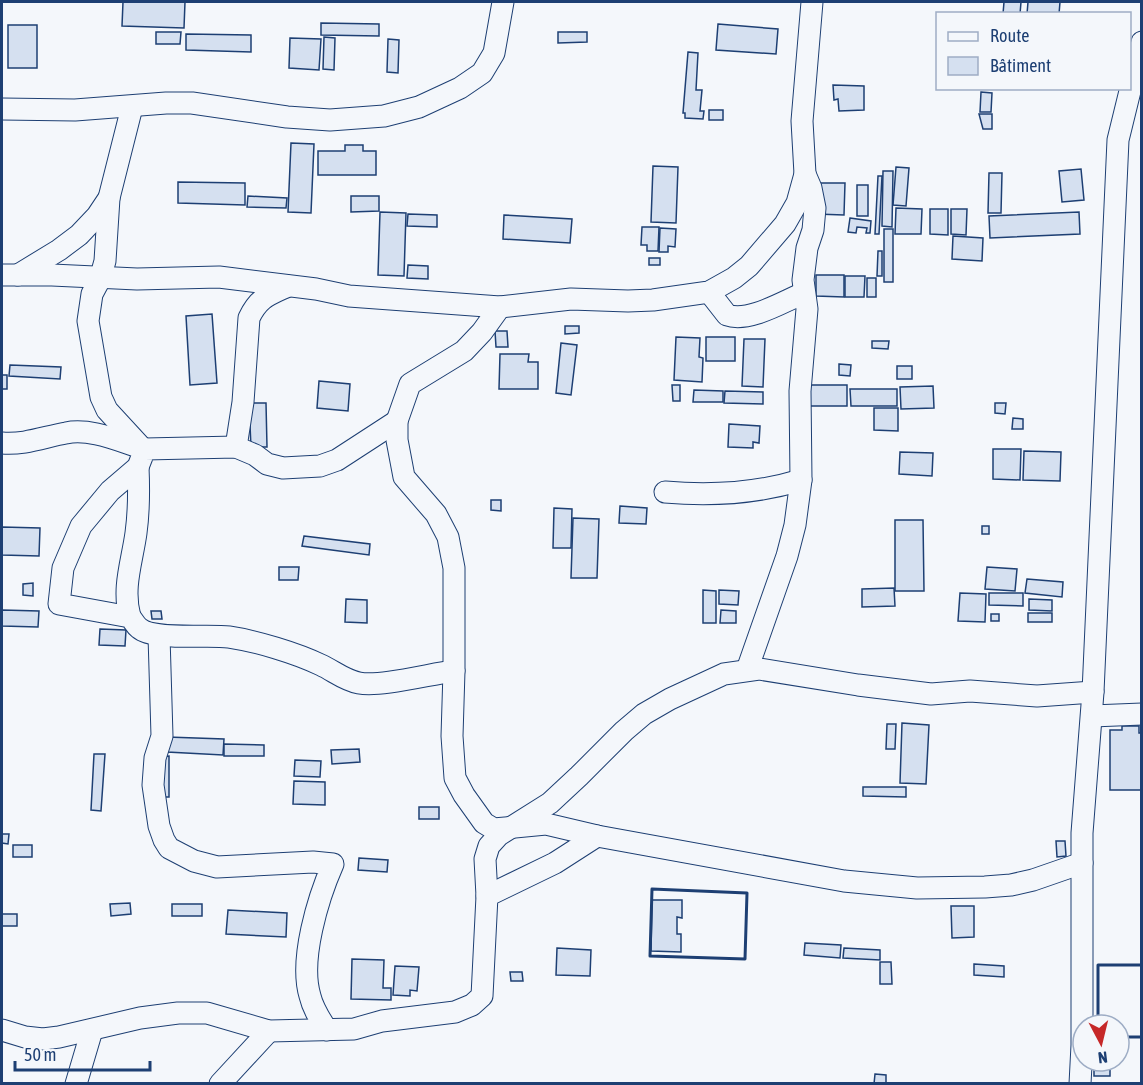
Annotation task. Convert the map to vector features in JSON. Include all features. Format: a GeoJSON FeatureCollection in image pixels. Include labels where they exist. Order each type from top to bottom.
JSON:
{"type":"FeatureCollection","features":[{"type":"Feature","properties":{"kind":"street"},"geometry":{"type":"LineString","coordinates":[[2,109],[75,110],[192,103],[287,117],[330,120],[384,116],[419,107],[460,88],[482,73],[494,53],[503,2]]}},
{"type":"Feature","properties":{"kind":"street"},"geometry":{"type":"LineString","coordinates":[[747,670],[787,556],[795,525],[801,480],[800,391],[807,309],[803,280],[815,208],[811,188],[805,174],[802,121],[812,2]]}},
{"type":"Feature","properties":{"kind":"street"},"geometry":{"type":"LineString","coordinates":[[1131,87],[1142,42]]}},
{"type":"Feature","properties":{"kind":"street"},"geometry":{"type":"LineString","coordinates":[[1080,1083],[1082,833],[1092,717],[1118,140],[1130,90]]}},
{"type":"Feature","properties":{"kind":"street"},"geometry":{"type":"LineString","coordinates":[[132,107],[109,198],[105,261],[100,279],[92,294],[88,321],[101,397],[107,410],[142,455],[138,517],[127,584],[126,602],[130,617],[139,628],[148,633],[159,636],[216,635],[241,639],[322,665],[340,677],[359,683],[380,683],[454,670]]}},
{"type":"Feature","properties":{"kind":"street"},"geometry":{"type":"LineString","coordinates":[[10,275],[52,275],[100,279],[219,278],[289,285],[349,297],[500,307],[571,299],[653,300],[709,292],[734,278],[749,266],[785,224],[796,203],[805,174]]}},
{"type":"Feature","properties":{"kind":"street"},"geometry":{"type":"LineString","coordinates":[[10,275],[60,250],[79,235],[97,216],[109,198]]}},
{"type":"Feature","properties":{"kind":"street"},"geometry":{"type":"LineString","coordinates":[[785,224],[813,230]]}},
{"type":"Feature","properties":{"kind":"street"},"geometry":{"type":"LineString","coordinates":[[236,447],[243,402],[249,318],[262,298],[289,285]]}},
{"type":"Feature","properties":{"kind":"street"},"geometry":{"type":"LineString","coordinates":[[709,292],[728,315],[740,317],[767,310],[804,293]]}},
{"type":"Feature","properties":{"kind":"street"},"geometry":{"type":"LineString","coordinates":[[500,307],[482,332],[464,351],[411,384],[397,421],[397,440],[404,477],[436,514],[448,537],[454,568],[452,736],[455,778],[484,823],[494,829],[546,824],[597,836],[844,881],[917,888],[1011,885],[1082,863]]}},
{"type":"Feature","properties":{"kind":"street"},"geometry":{"type":"LineString","coordinates":[[2,443],[18,444],[67,432],[82,432],[142,455],[236,447],[255,455],[267,464],[283,468],[320,466],[337,460],[397,421]]}},
{"type":"Feature","properties":{"kind":"street"},"geometry":{"type":"LineString","coordinates":[[130,617],[59,604],[63,568],[81,526],[142,455]]}},
{"type":"Feature","properties":{"kind":"street"},"geometry":{"type":"LineString","coordinates":[[665,492],[761,490],[801,480]]}},
{"type":"Feature","properties":{"kind":"street"},"geometry":{"type":"LineString","coordinates":[[159,636],[162,736],[155,758],[153,785],[157,815],[164,840],[169,848],[194,861],[217,867],[313,862],[333,864],[314,918],[306,974],[310,996],[327,1030]]}},
{"type":"Feature","properties":{"kind":"street"},"geometry":{"type":"LineString","coordinates":[[2,1030],[25,1037],[43,1039],[140,1018],[178,1013],[207,1013],[269,1031],[354,1029],[382,1022],[455,1012],[472,1005],[482,996],[487,896],[485,859],[489,846],[499,835],[550,803],[568,788],[644,714],[724,674],[759,669],[847,684],[931,693],[970,692],[1037,696],[1093,692]]}},
{"type":"Feature","properties":{"kind":"street"},"geometry":{"type":"LineString","coordinates":[[1092,717],[1142,714]]}},
{"type":"Feature","properties":{"kind":"street"},"geometry":{"type":"LineString","coordinates":[[546,824],[555,863]]}},
{"type":"Feature","properties":{"kind":"street"},"geometry":{"type":"LineString","coordinates":[[487,896],[555,863],[597,836]]}},
{"type":"Feature","properties":{"kind":"street"},"geometry":{"type":"LineString","coordinates":[[76,1083],[92,1030]]}},
{"type":"Feature","properties":{"kind":"street"},"geometry":{"type":"LineString","coordinates":[[220,1083],[269,1031]]}},
{"type":"Feature","properties":{"kind":"building"},"geometry":{"type":"Polygon","coordinates":[[[123,2],[185,2],[184,28],[122,26],[123,2]]]}},
{"type":"Feature","properties":{"kind":"building"},"geometry":{"type":"Polygon","coordinates":[[[1004,2],[1021,2],[1020,12],[1003,12],[1004,2]]]}},
{"type":"Feature","properties":{"kind":"building"},"geometry":{"type":"Polygon","coordinates":[[[1028,2],[1060,2],[1059,12],[1027,12],[1028,2]]]}},
{"type":"Feature","properties":{"kind":"building"},"geometry":{"type":"Polygon","coordinates":[[[321,23],[379,24],[379,36],[321,35],[321,23]]]}},
{"type":"Feature","properties":{"kind":"building"},"geometry":{"type":"Polygon","coordinates":[[[718,24],[778,29],[776,54],[716,50],[718,24]]]}},
{"type":"Feature","properties":{"kind":"building"},"geometry":{"type":"Polygon","coordinates":[[[8,25],[37,25],[37,68],[8,68],[8,25]]]}},
{"type":"Feature","properties":{"kind":"building"},"geometry":{"type":"Polygon","coordinates":[[[156,32],[181,32],[180,44],[156,44],[156,32]]]}},
{"type":"Feature","properties":{"kind":"building"},"geometry":{"type":"Polygon","coordinates":[[[558,32],[587,32],[587,42],[558,43],[558,32]]]}},
{"type":"Feature","properties":{"kind":"building"},"geometry":{"type":"Polygon","coordinates":[[[186,34],[251,35],[251,52],[186,50],[186,34]]]}},
{"type":"Feature","properties":{"kind":"building"},"geometry":{"type":"Polygon","coordinates":[[[324,37],[335,38],[334,70],[323,69],[324,37]]]}},
{"type":"Feature","properties":{"kind":"building"},"geometry":{"type":"Polygon","coordinates":[[[290,38],[321,39],[319,70],[289,68],[290,38]]]}},
{"type":"Feature","properties":{"kind":"building"},"geometry":{"type":"Polygon","coordinates":[[[388,39],[399,40],[398,73],[387,72],[388,39]]]}},
{"type":"Feature","properties":{"kind":"building"},"geometry":{"type":"Polygon","coordinates":[[[688,52],[698,53],[696,90],[702,90],[700,111],[704,111],[703,119],[685,118],[685,113],[683,113],[688,52]]]}},
{"type":"Feature","properties":{"kind":"building"},"geometry":{"type":"Polygon","coordinates":[[[833,85],[864,86],[864,110],[839,111],[838,99],[834,100],[833,85]]]}},
{"type":"Feature","properties":{"kind":"building"},"geometry":{"type":"Polygon","coordinates":[[[981,92],[992,93],[991,112],[980,112],[981,92]]]}},
{"type":"Feature","properties":{"kind":"building"},"geometry":{"type":"Polygon","coordinates":[[[709,110],[723,110],[723,120],[709,120],[709,110]]]}},
{"type":"Feature","properties":{"kind":"building"},"geometry":{"type":"Polygon","coordinates":[[[979,114],[992,114],[992,129],[983,129],[979,114]]]}},
{"type":"Feature","properties":{"kind":"building"},"geometry":{"type":"Polygon","coordinates":[[[291,143],[314,144],[311,213],[288,212],[291,143]]]}},
{"type":"Feature","properties":{"kind":"building"},"geometry":{"type":"Polygon","coordinates":[[[345,145],[363,145],[363,151],[376,151],[376,175],[318,175],[318,151],[345,151],[345,145]]]}},
{"type":"Feature","properties":{"kind":"building"},"geometry":{"type":"Polygon","coordinates":[[[653,166],[678,167],[676,223],[651,222],[653,166]]]}},
{"type":"Feature","properties":{"kind":"building"},"geometry":{"type":"Polygon","coordinates":[[[896,167],[909,168],[906,206],[893,205],[896,167]]]}},
{"type":"Feature","properties":{"kind":"building"},"geometry":{"type":"Polygon","coordinates":[[[1081,169],[1084,200],[1062,202],[1059,171],[1081,169]]]}},
{"type":"Feature","properties":{"kind":"building"},"geometry":{"type":"Polygon","coordinates":[[[883,171],[893,171],[892,227],[882,226],[883,171]]]}},
{"type":"Feature","properties":{"kind":"building"},"geometry":{"type":"Polygon","coordinates":[[[989,173],[1002,173],[1001,213],[988,213],[989,173]]]}},
{"type":"Feature","properties":{"kind":"building"},"geometry":{"type":"Polygon","coordinates":[[[878,176],[882,176],[879,234],[875,234],[878,176]]]}},
{"type":"Feature","properties":{"kind":"building"},"geometry":{"type":"Polygon","coordinates":[[[178,182],[245,183],[245,205],[178,203],[178,182]]]}},
{"type":"Feature","properties":{"kind":"building"},"geometry":{"type":"Polygon","coordinates":[[[817,183],[845,183],[844,215],[816,214],[817,183]]]}},
{"type":"Feature","properties":{"kind":"building"},"geometry":{"type":"Polygon","coordinates":[[[857,185],[868,185],[868,216],[857,216],[857,185]]]}},
{"type":"Feature","properties":{"kind":"building"},"geometry":{"type":"Polygon","coordinates":[[[248,196],[287,198],[286,208],[247,207],[248,196]]]}},
{"type":"Feature","properties":{"kind":"building"},"geometry":{"type":"Polygon","coordinates":[[[351,196],[379,196],[379,211],[351,212],[351,196]]]}},
{"type":"Feature","properties":{"kind":"building"},"geometry":{"type":"Polygon","coordinates":[[[896,208],[922,209],[921,234],[895,234],[896,208]]]}},
{"type":"Feature","properties":{"kind":"building"},"geometry":{"type":"Polygon","coordinates":[[[930,209],[948,209],[948,235],[930,234],[930,209]]]}},
{"type":"Feature","properties":{"kind":"building"},"geometry":{"type":"Polygon","coordinates":[[[951,209],[967,209],[966,235],[951,234],[951,209]]]}},
{"type":"Feature","properties":{"kind":"building"},"geometry":{"type":"Polygon","coordinates":[[[380,212],[406,213],[404,276],[378,275],[380,212]]]}},
{"type":"Feature","properties":{"kind":"building"},"geometry":{"type":"Polygon","coordinates":[[[1079,212],[1080,234],[990,238],[989,216],[1079,212]]]}},
{"type":"Feature","properties":{"kind":"building"},"geometry":{"type":"Polygon","coordinates":[[[408,214],[437,215],[437,227],[407,226],[408,214]]]}},
{"type":"Feature","properties":{"kind":"building"},"geometry":{"type":"Polygon","coordinates":[[[504,215],[572,219],[570,243],[503,239],[504,215]]]}},
{"type":"Feature","properties":{"kind":"building"},"geometry":{"type":"Polygon","coordinates":[[[850,218],[871,221],[870,233],[866,233],[867,228],[857,227],[856,233],[848,232],[850,218]]]}},
{"type":"Feature","properties":{"kind":"building"},"geometry":{"type":"Polygon","coordinates":[[[642,227],[659,227],[658,251],[647,251],[647,245],[641,245],[642,227]]]}},
{"type":"Feature","properties":{"kind":"building"},"geometry":{"type":"Polygon","coordinates":[[[660,228],[676,229],[675,247],[668,246],[668,252],[659,252],[660,228]]]}},
{"type":"Feature","properties":{"kind":"building"},"geometry":{"type":"Polygon","coordinates":[[[884,229],[893,229],[893,282],[884,282],[884,229]]]}},
{"type":"Feature","properties":{"kind":"building"},"geometry":{"type":"Polygon","coordinates":[[[953,236],[983,238],[982,261],[952,259],[953,236]]]}},
{"type":"Feature","properties":{"kind":"building"},"geometry":{"type":"Polygon","coordinates":[[[878,251],[882,251],[882,276],[877,276],[878,251]]]}},
{"type":"Feature","properties":{"kind":"building"},"geometry":{"type":"Polygon","coordinates":[[[649,258],[660,258],[660,265],[649,265],[649,258]]]}},
{"type":"Feature","properties":{"kind":"building"},"geometry":{"type":"Polygon","coordinates":[[[408,265],[428,266],[428,279],[407,278],[408,265]]]}},
{"type":"Feature","properties":{"kind":"building"},"geometry":{"type":"Polygon","coordinates":[[[816,275],[844,275],[844,297],[816,296],[816,275]]]}},
{"type":"Feature","properties":{"kind":"building"},"geometry":{"type":"Polygon","coordinates":[[[845,276],[865,276],[864,297],[845,297],[845,276]]]}},
{"type":"Feature","properties":{"kind":"building"},"geometry":{"type":"Polygon","coordinates":[[[867,278],[876,278],[876,297],[867,297],[867,278]]]}},
{"type":"Feature","properties":{"kind":"building"},"geometry":{"type":"Polygon","coordinates":[[[212,314],[217,383],[190,385],[186,316],[212,314]]]}},
{"type":"Feature","properties":{"kind":"building"},"geometry":{"type":"Polygon","coordinates":[[[565,326],[579,326],[579,333],[565,334],[565,326]]]}},
{"type":"Feature","properties":{"kind":"building"},"geometry":{"type":"Polygon","coordinates":[[[495,331],[507,331],[508,347],[496,347],[495,331]]]}},
{"type":"Feature","properties":{"kind":"building"},"geometry":{"type":"Polygon","coordinates":[[[676,337],[700,338],[699,357],[703,358],[702,382],[674,380],[676,337]]]}},
{"type":"Feature","properties":{"kind":"building"},"geometry":{"type":"Polygon","coordinates":[[[706,337],[735,337],[735,361],[706,361],[706,337]]]}},
{"type":"Feature","properties":{"kind":"building"},"geometry":{"type":"Polygon","coordinates":[[[744,339],[765,339],[763,387],[742,386],[744,339]]]}},
{"type":"Feature","properties":{"kind":"building"},"geometry":{"type":"Polygon","coordinates":[[[872,341],[889,341],[888,349],[872,348],[872,341]]]}},
{"type":"Feature","properties":{"kind":"building"},"geometry":{"type":"Polygon","coordinates":[[[561,343],[577,345],[571,395],[556,393],[561,343]]]}},
{"type":"Feature","properties":{"kind":"building"},"geometry":{"type":"Polygon","coordinates":[[[500,354],[529,354],[528,362],[538,362],[538,389],[499,389],[500,354]]]}},
{"type":"Feature","properties":{"kind":"building"},"geometry":{"type":"Polygon","coordinates":[[[839,364],[851,365],[850,376],[839,375],[839,364]]]}},
{"type":"Feature","properties":{"kind":"building"},"geometry":{"type":"Polygon","coordinates":[[[10,365],[61,367],[60,379],[9,376],[10,365]]]}},
{"type":"Feature","properties":{"kind":"building"},"geometry":{"type":"Polygon","coordinates":[[[897,366],[912,366],[912,379],[897,379],[897,366]]]}},
{"type":"Feature","properties":{"kind":"building"},"geometry":{"type":"Polygon","coordinates":[[[2,375],[7,375],[7,389],[2,389],[2,375]]]}},
{"type":"Feature","properties":{"kind":"building"},"geometry":{"type":"Polygon","coordinates":[[[319,381],[350,384],[348,411],[317,408],[319,381]]]}},
{"type":"Feature","properties":{"kind":"building"},"geometry":{"type":"Polygon","coordinates":[[[672,385],[680,385],[680,401],[673,401],[672,385]]]}},
{"type":"Feature","properties":{"kind":"building"},"geometry":{"type":"Polygon","coordinates":[[[808,385],[847,385],[847,406],[808,406],[808,385]]]}},
{"type":"Feature","properties":{"kind":"building"},"geometry":{"type":"Polygon","coordinates":[[[933,386],[934,408],[901,409],[900,387],[933,386]]]}},
{"type":"Feature","properties":{"kind":"building"},"geometry":{"type":"Polygon","coordinates":[[[850,389],[897,389],[897,406],[851,406],[850,389]]]}},
{"type":"Feature","properties":{"kind":"building"},"geometry":{"type":"Polygon","coordinates":[[[694,390],[723,391],[723,402],[693,402],[694,390]]]}},
{"type":"Feature","properties":{"kind":"building"},"geometry":{"type":"Polygon","coordinates":[[[725,391],[763,392],[763,404],[724,403],[725,391]]]}},
{"type":"Feature","properties":{"kind":"building"},"geometry":{"type":"Polygon","coordinates":[[[249,403],[266,403],[267,447],[251,447],[249,403]]]}},
{"type":"Feature","properties":{"kind":"building"},"geometry":{"type":"Polygon","coordinates":[[[995,403],[1006,403],[1005,414],[995,413],[995,403]]]}},
{"type":"Feature","properties":{"kind":"building"},"geometry":{"type":"Polygon","coordinates":[[[874,408],[898,408],[898,431],[874,430],[874,408]]]}},
{"type":"Feature","properties":{"kind":"building"},"geometry":{"type":"Polygon","coordinates":[[[1013,418],[1023,419],[1023,429],[1012,429],[1013,418]]]}},
{"type":"Feature","properties":{"kind":"building"},"geometry":{"type":"Polygon","coordinates":[[[729,424],[760,426],[759,443],[753,442],[753,448],[728,447],[729,424]]]}},
{"type":"Feature","properties":{"kind":"building"},"geometry":{"type":"Polygon","coordinates":[[[993,449],[1021,449],[1020,480],[993,479],[993,449]]]}},
{"type":"Feature","properties":{"kind":"building"},"geometry":{"type":"Polygon","coordinates":[[[1024,451],[1061,452],[1060,481],[1023,480],[1024,451]]]}},
{"type":"Feature","properties":{"kind":"building"},"geometry":{"type":"Polygon","coordinates":[[[900,452],[933,453],[932,476],[899,474],[900,452]]]}},
{"type":"Feature","properties":{"kind":"building"},"geometry":{"type":"Polygon","coordinates":[[[491,500],[501,500],[501,511],[491,510],[491,500]]]}},
{"type":"Feature","properties":{"kind":"building"},"geometry":{"type":"Polygon","coordinates":[[[620,506],[647,508],[646,524],[619,523],[620,506]]]}},
{"type":"Feature","properties":{"kind":"building"},"geometry":{"type":"Polygon","coordinates":[[[554,508],[572,509],[571,548],[553,548],[554,508]]]}},
{"type":"Feature","properties":{"kind":"building"},"geometry":{"type":"Polygon","coordinates":[[[573,518],[599,519],[597,578],[571,578],[573,518]]]}},
{"type":"Feature","properties":{"kind":"building"},"geometry":{"type":"Polygon","coordinates":[[[895,520],[923,520],[924,591],[895,591],[895,520]]]}},
{"type":"Feature","properties":{"kind":"building"},"geometry":{"type":"Polygon","coordinates":[[[982,526],[989,526],[989,534],[982,534],[982,526]]]}},
{"type":"Feature","properties":{"kind":"building"},"geometry":{"type":"Polygon","coordinates":[[[2,527],[40,528],[39,556],[2,555],[2,527]]]}},
{"type":"Feature","properties":{"kind":"building"},"geometry":{"type":"Polygon","coordinates":[[[304,536],[370,544],[369,555],[302,546],[304,536]]]}},
{"type":"Feature","properties":{"kind":"building"},"geometry":{"type":"Polygon","coordinates":[[[279,567],[299,567],[298,580],[279,580],[279,567]]]}},
{"type":"Feature","properties":{"kind":"building"},"geometry":{"type":"Polygon","coordinates":[[[987,567],[1017,569],[1015,591],[985,589],[987,567]]]}},
{"type":"Feature","properties":{"kind":"building"},"geometry":{"type":"Polygon","coordinates":[[[1027,579],[1063,582],[1062,597],[1025,593],[1027,579]]]}},
{"type":"Feature","properties":{"kind":"building"},"geometry":{"type":"Polygon","coordinates":[[[33,583],[33,596],[23,595],[23,584],[33,583]]]}},
{"type":"Feature","properties":{"kind":"building"},"geometry":{"type":"Polygon","coordinates":[[[894,588],[895,606],[862,607],[862,589],[894,588]]]}},
{"type":"Feature","properties":{"kind":"building"},"geometry":{"type":"Polygon","coordinates":[[[703,590],[716,591],[716,623],[703,623],[703,590]]]}},
{"type":"Feature","properties":{"kind":"building"},"geometry":{"type":"Polygon","coordinates":[[[719,590],[739,591],[738,605],[719,604],[719,590]]]}},
{"type":"Feature","properties":{"kind":"building"},"geometry":{"type":"Polygon","coordinates":[[[960,593],[986,594],[985,622],[958,621],[960,593]]]}},
{"type":"Feature","properties":{"kind":"building"},"geometry":{"type":"Polygon","coordinates":[[[989,593],[1023,593],[1023,606],[989,605],[989,593]]]}},
{"type":"Feature","properties":{"kind":"building"},"geometry":{"type":"Polygon","coordinates":[[[346,599],[367,600],[367,623],[345,622],[346,599]]]}},
{"type":"Feature","properties":{"kind":"building"},"geometry":{"type":"Polygon","coordinates":[[[1029,599],[1052,600],[1052,611],[1029,610],[1029,599]]]}},
{"type":"Feature","properties":{"kind":"building"},"geometry":{"type":"Polygon","coordinates":[[[2,610],[39,611],[38,627],[2,626],[2,610]]]}},
{"type":"Feature","properties":{"kind":"building"},"geometry":{"type":"Polygon","coordinates":[[[721,610],[736,611],[736,623],[720,623],[721,610]]]}},
{"type":"Feature","properties":{"kind":"building"},"geometry":{"type":"Polygon","coordinates":[[[151,611],[161,611],[162,619],[152,619],[151,611]]]}},
{"type":"Feature","properties":{"kind":"building"},"geometry":{"type":"Polygon","coordinates":[[[1028,613],[1052,613],[1052,622],[1028,622],[1028,613]]]}},
{"type":"Feature","properties":{"kind":"building"},"geometry":{"type":"Polygon","coordinates":[[[991,614],[999,614],[999,621],[991,621],[991,614]]]}},
{"type":"Feature","properties":{"kind":"building"},"geometry":{"type":"Polygon","coordinates":[[[100,629],[126,630],[125,646],[99,645],[100,629]]]}},
{"type":"Feature","properties":{"kind":"building"},"geometry":{"type":"Polygon","coordinates":[[[902,723],[929,725],[926,784],[900,783],[902,723]]]}},
{"type":"Feature","properties":{"kind":"building"},"geometry":{"type":"Polygon","coordinates":[[[887,724],[896,724],[895,749],[886,749],[887,724]]]}},
{"type":"Feature","properties":{"kind":"building"},"geometry":{"type":"Polygon","coordinates":[[[1122,726],[1139,726],[1139,733],[1142,733],[1142,790],[1110,790],[1110,730],[1122,730],[1122,726]]]}},
{"type":"Feature","properties":{"kind":"building"},"geometry":{"type":"Polygon","coordinates":[[[167,737],[224,739],[223,755],[167,752],[167,737]]]}},
{"type":"Feature","properties":{"kind":"building"},"geometry":{"type":"Polygon","coordinates":[[[224,744],[264,745],[264,756],[224,756],[224,744]]]}},
{"type":"Feature","properties":{"kind":"building"},"geometry":{"type":"Polygon","coordinates":[[[359,749],[360,762],[332,764],[331,750],[359,749]]]}},
{"type":"Feature","properties":{"kind":"building"},"geometry":{"type":"Polygon","coordinates":[[[94,754],[105,754],[101,811],[91,810],[94,754]]]}},
{"type":"Feature","properties":{"kind":"building"},"geometry":{"type":"Polygon","coordinates":[[[169,756],[169,797],[157,797],[157,757],[169,756]]]}},
{"type":"Feature","properties":{"kind":"building"},"geometry":{"type":"Polygon","coordinates":[[[295,760],[321,761],[320,777],[294,776],[295,760]]]}},
{"type":"Feature","properties":{"kind":"building"},"geometry":{"type":"Polygon","coordinates":[[[294,781],[325,782],[325,805],[293,804],[294,781]]]}},
{"type":"Feature","properties":{"kind":"building"},"geometry":{"type":"Polygon","coordinates":[[[863,787],[906,787],[906,797],[863,796],[863,787]]]}},
{"type":"Feature","properties":{"kind":"building"},"geometry":{"type":"Polygon","coordinates":[[[419,807],[439,807],[439,819],[419,819],[419,807]]]}},
{"type":"Feature","properties":{"kind":"building"},"geometry":{"type":"Polygon","coordinates":[[[2,834],[9,834],[8,844],[2,843],[2,834]]]}},
{"type":"Feature","properties":{"kind":"building"},"geometry":{"type":"Polygon","coordinates":[[[1056,841],[1065,841],[1066,856],[1057,857],[1056,841]]]}},
{"type":"Feature","properties":{"kind":"building"},"geometry":{"type":"Polygon","coordinates":[[[13,845],[32,845],[32,857],[13,857],[13,845]]]}},
{"type":"Feature","properties":{"kind":"building"},"geometry":{"type":"Polygon","coordinates":[[[359,858],[388,860],[387,872],[358,870],[359,858]]]}},
{"type":"Feature","properties":{"kind":"building"},"geometry":{"type":"Polygon","coordinates":[[[652,900],[682,900],[682,918],[677,917],[677,934],[681,934],[681,952],[651,951],[652,900]]]}},
{"type":"Feature","properties":{"kind":"building"},"geometry":{"type":"Polygon","coordinates":[[[130,903],[131,914],[111,916],[110,904],[130,903]]]}},
{"type":"Feature","properties":{"kind":"building"},"geometry":{"type":"Polygon","coordinates":[[[172,904],[202,904],[202,916],[172,916],[172,904]]]}},
{"type":"Feature","properties":{"kind":"building"},"geometry":{"type":"Polygon","coordinates":[[[951,906],[974,906],[974,937],[952,938],[951,906]]]}},
{"type":"Feature","properties":{"kind":"building"},"geometry":{"type":"Polygon","coordinates":[[[228,910],[287,913],[286,937],[226,934],[228,910]]]}},
{"type":"Feature","properties":{"kind":"building"},"geometry":{"type":"Polygon","coordinates":[[[2,914],[17,914],[17,926],[2,926],[2,914]]]}},
{"type":"Feature","properties":{"kind":"building"},"geometry":{"type":"Polygon","coordinates":[[[805,943],[841,945],[840,958],[804,955],[805,943]]]}},
{"type":"Feature","properties":{"kind":"building"},"geometry":{"type":"Polygon","coordinates":[[[557,948],[591,950],[590,976],[556,975],[557,948]]]}},
{"type":"Feature","properties":{"kind":"building"},"geometry":{"type":"Polygon","coordinates":[[[844,948],[880,950],[880,960],[843,958],[844,948]]]}},
{"type":"Feature","properties":{"kind":"building"},"geometry":{"type":"Polygon","coordinates":[[[352,959],[384,960],[383,988],[391,988],[391,1000],[351,999],[352,959]]]}},
{"type":"Feature","properties":{"kind":"building"},"geometry":{"type":"Polygon","coordinates":[[[880,962],[891,962],[892,984],[880,984],[880,962]]]}},
{"type":"Feature","properties":{"kind":"building"},"geometry":{"type":"Polygon","coordinates":[[[974,964],[1004,966],[1004,977],[974,975],[974,964]]]}},
{"type":"Feature","properties":{"kind":"building"},"geometry":{"type":"Polygon","coordinates":[[[395,966],[419,967],[417,991],[410,990],[410,996],[393,995],[395,966]]]}},
{"type":"Feature","properties":{"kind":"building"},"geometry":{"type":"Polygon","coordinates":[[[510,972],[522,972],[523,981],[511,981],[510,972]]]}},
{"type":"Feature","properties":{"kind":"building"},"geometry":{"type":"Polygon","coordinates":[[[1094,1073],[1110,1073],[1110,1076],[1094,1076],[1094,1073]]]}},
{"type":"Feature","properties":{"kind":"building"},"geometry":{"type":"Polygon","coordinates":[[[875,1074],[886,1075],[886,1084],[874,1084],[875,1074]]]}},
{"type":"Feature","properties":{"kind":"wall"},"geometry":{"type":"LineString","coordinates":[[652,889],[747,893],[745,959],[650,956],[652,889]]}},
{"type":"Feature","properties":{"kind":"wall"},"geometry":{"type":"LineString","coordinates":[[1098,1013],[1098,965],[1142,965]]}},
{"type":"Feature","properties":{"kind":"wall"},"geometry":{"type":"LineString","coordinates":[[1131,1037],[1142,1037]]}}]}
